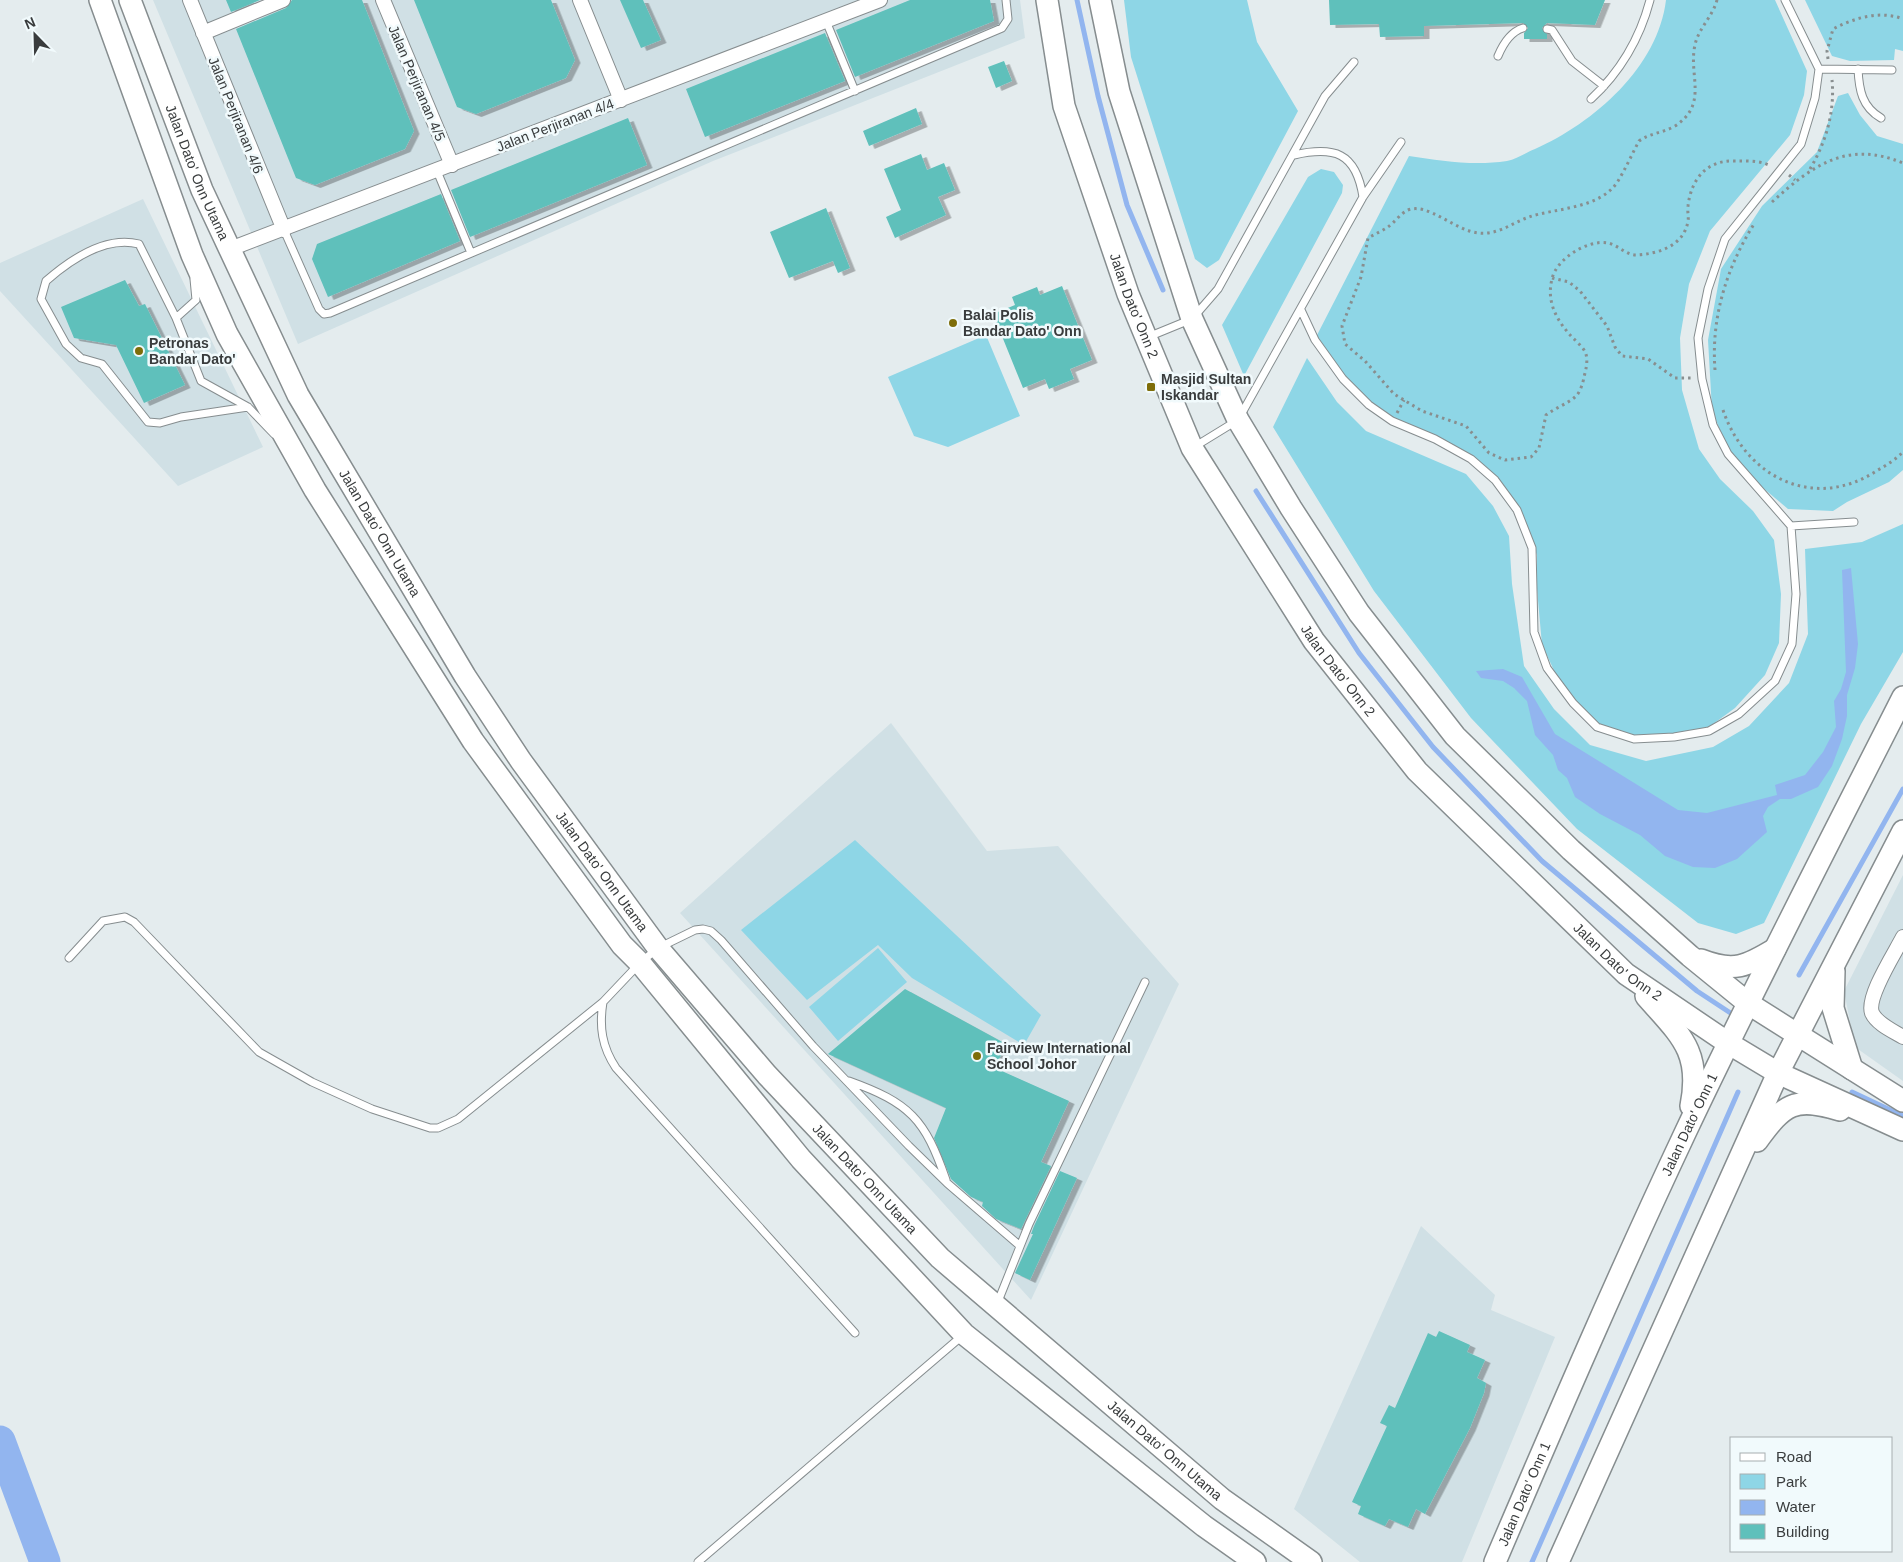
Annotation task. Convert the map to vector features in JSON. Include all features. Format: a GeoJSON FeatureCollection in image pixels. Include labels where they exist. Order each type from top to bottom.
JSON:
{"type":"FeatureCollection","features":[{"type":"Feature","properties":{"kind":"main road","name":"Jalan Dato' Onn Utama"},"geometry":{"type":"LineString","coordinates":[[100,0],[192,254],[227,334],[299,462],[473,741],[622,946],[640,963],[801,1159],[964,1334],[1204,1526],[1255,1562]]}},
{"type":"Feature","properties":{"kind":"main road","name":"Jalan Dato' Onn Utama"},"geometry":{"type":"LineString","coordinates":[[130,0],[202,190],[298,395],[460,668],[521,761],[658,948],[767,1075],[940,1258],[996,1308],[1222,1499],[1311,1562]]}},
{"type":"Feature","properties":{"kind":"main road","name":"Jalan Dato' Onn 2"},"geometry":{"type":"LineString","coordinates":[[1047,0],[1064,106],[1128,294],[1192,448],[1314,641],[1417,771],[1626,974],[1778,1073],[1899,1128]]}},
{"type":"Feature","properties":{"kind":"main road"},"geometry":{"type":"LineString","coordinates":[[1100,0],[1118,92],[1192,319],[1238,420],[1291,508],[1359,612],[1455,736],[1570,850],[1690,956],[1749,1004],[1798,1037],[1903,1102]]}},
{"type":"Feature","properties":{"kind":"main road","name":"Jalan Dato' Onn 1"},"geometry":{"type":"LineString","coordinates":[[1495,1562],[1599,1320],[1686,1131],[1728,1042],[1749,1004],[1903,697]]}},
{"type":"Feature","properties":{"kind":"main road"},"geometry":{"type":"LineString","coordinates":[[1558,1562],[1778,1073],[1835,964],[1896,860],[1903,831]]}},
{"type":"Feature","properties":{"kind":"main road"},"geometry":{"type":"LineString","coordinates":[[1690,956],[1718,967],[1735,968],[1753,963],[1775,949]]}},
{"type":"Feature","properties":{"kind":"main road"},"geometry":{"type":"LineString","coordinates":[[1835,964],[1833,1008],[1852,1070]]}},
{"type":"Feature","properties":{"kind":"main road"},"geometry":{"type":"LineString","coordinates":[[1626,974],[1683,1038],[1694,1065],[1695,1086],[1686,1131]]}},
{"type":"Feature","properties":{"kind":"main road"},"geometry":{"type":"LineString","coordinates":[[1728,1182],[1773,1119],[1786,1107],[1805,1104],[1826,1106],[1899,1128]]}},
{"type":"Feature","properties":{"kind":"main road"},"geometry":{"type":"LineString","coordinates":[[916,1282],[940,1258]]}},
{"type":"Feature","properties":{"kind":"street","name":"Jalan Perjiranan 4/6"},"geometry":{"type":"LineString","coordinates":[[190,0],[284,230]]}},
{"type":"Feature","properties":{"kind":"street"},"geometry":{"type":"LineString","coordinates":[[203,33],[283,0]]}},
{"type":"Feature","properties":{"kind":"street","name":"Jalan Perjiranan 4/5"},"geometry":{"type":"LineString","coordinates":[[383,0],[452,165]]}},
{"type":"Feature","properties":{"kind":"street"},"geometry":{"type":"LineString","coordinates":[[580,0],[621,100]]}},
{"type":"Feature","properties":{"kind":"street","name":"Jalan Perjiranan 4/4"},"geometry":{"type":"LineString","coordinates":[[230,249],[284,230],[880,0]]}},
{"type":"Feature","properties":{"kind":"street"},"geometry":{"type":"LineString","coordinates":[[1903,937],[1870,1000],[1872,1013],[1881,1024],[1903,1037]]}},
{"type":"Feature","properties":{"kind":"lane"},"geometry":{"type":"LineString","coordinates":[[284,230],[319,310],[324,314],[1002,28],[1008,19],[1006,0]]}},
{"type":"Feature","properties":{"kind":"lane"},"geometry":{"type":"LineString","coordinates":[[1591,99],[1604,86],[1634,43],[1650,0]]}},
{"type":"Feature","properties":{"kind":"lane"},"geometry":{"type":"LineString","coordinates":[[1301,310],[1315,340],[1343,379],[1369,405],[1392,422],[1434,439],[1471,459],[1494,480],[1517,510],[1532,548],[1534,632],[1547,668],[1573,703],[1597,727],[1634,739],[1674,737],[1710,731],[1739,714],[1775,681],[1792,644],[1796,594],[1791,526],[1728,454],[1713,425],[1702,378],[1698,338],[1708,289],[1725,239],[1760,192],[1781,170],[1801,144],[1815,98],[1819,69],[1785,0]]}},
{"type":"Feature","properties":{"kind":"lane"},"geometry":{"type":"LineString","coordinates":[[826,21],[855,91]]}},
{"type":"Feature","properties":{"kind":"lane"},"geometry":{"type":"LineString","coordinates":[[1498,56],[1502,46],[1515,31],[1524,28]]}},
{"type":"Feature","properties":{"kind":"lane"},"geometry":{"type":"LineString","coordinates":[[1547,29],[1552,30],[1572,61],[1604,86]]}},
{"type":"Feature","properties":{"kind":"lane"},"geometry":{"type":"LineString","coordinates":[[1147,337],[1192,319],[1218,289],[1294,155],[1324,96],[1354,62]]}},
{"type":"Feature","properties":{"kind":"lane"},"geometry":{"type":"LineString","coordinates":[[1819,69],[1892,70]]}},
{"type":"Feature","properties":{"kind":"lane"},"geometry":{"type":"LineString","coordinates":[[1858,69],[1861,94],[1869,112],[1881,118]]}},
{"type":"Feature","properties":{"kind":"lane"},"geometry":{"type":"LineString","coordinates":[[1192,448],[1238,420],[1363,197],[1401,142]]}},
{"type":"Feature","properties":{"kind":"lane"},"geometry":{"type":"LineString","coordinates":[[1294,155],[1318,150],[1335,153],[1352,164],[1360,180],[1363,197]]}},
{"type":"Feature","properties":{"kind":"lane"},"geometry":{"type":"LineString","coordinates":[[437,171],[472,253]]}},
{"type":"Feature","properties":{"kind":"lane"},"geometry":{"type":"LineString","coordinates":[[248,406],[181,417],[160,423],[148,422],[102,364],[81,358],[66,344],[41,300],[46,281],[88,251],[130,241],[139,244],[176,318],[201,381],[248,406],[299,462]]}},
{"type":"Feature","properties":{"kind":"lane"},"geometry":{"type":"LineString","coordinates":[[176,318],[196,300],[192,254]]}},
{"type":"Feature","properties":{"kind":"lane"},"geometry":{"type":"LineString","coordinates":[[1791,526],[1854,522]]}},
{"type":"Feature","properties":{"kind":"lane"},"geometry":{"type":"LineString","coordinates":[[68,958],[103,921],[125,917],[134,922],[259,1052],[312,1082],[372,1109],[430,1128],[438,1128],[458,1119],[602,1002],[640,963],[658,948],[695,930],[703,929],[722,940],[813,1046],[947,1183],[1019,1245]]}},
{"type":"Feature","properties":{"kind":"lane"},"geometry":{"type":"LineString","coordinates":[[996,1308],[1019,1245],[1146,982]]}},
{"type":"Feature","properties":{"kind":"lane"},"geometry":{"type":"LineString","coordinates":[[602,1002],[601,1033],[609,1057],[616,1068],[856,1333]]}},
{"type":"Feature","properties":{"kind":"lane"},"geometry":{"type":"LineString","coordinates":[[847,1080],[898,1102],[913,1114],[930,1138],[947,1183]]}},
{"type":"Feature","properties":{"kind":"lane"},"geometry":{"type":"LineString","coordinates":[[698,1562],[964,1334]]}},
{"type":"Feature","properties":{"kind":"path"},"geometry":{"type":"LineString","coordinates":[[1717,0],[1695,43],[1696,92],[1691,108],[1684,120],[1672,127],[1639,140],[1617,183],[1598,198],[1577,208],[1531,217],[1499,231],[1479,233],[1460,229],[1432,212],[1418,208],[1408,210],[1388,227],[1368,238],[1361,277],[1342,326],[1345,344],[1365,361],[1394,394],[1422,411],[1466,426],[1490,453],[1505,460],[1531,457],[1539,448],[1546,415],[1576,396],[1583,382],[1587,361],[1585,352],[1562,326],[1553,310],[1550,297],[1552,278],[1561,264],[1575,252],[1595,244],[1609,243],[1633,255],[1649,254],[1670,248],[1678,240],[1688,222],[1688,206],[1699,174],[1711,164],[1729,161],[1754,161],[1781,170],[1795,180]]}},
{"type":"Feature","properties":{"kind":"path"},"geometry":{"type":"LineString","coordinates":[[1767,207],[1795,180],[1823,162],[1862,154],[1886,156],[1903,163]]}},
{"type":"Feature","properties":{"kind":"path"},"geometry":{"type":"LineString","coordinates":[[1552,278],[1569,282],[1580,291],[1607,326],[1615,347],[1622,356],[1648,359],[1676,378],[1715,377],[1714,342],[1720,302],[1733,263],[1758,218]]}},
{"type":"Feature","properties":{"kind":"path"},"geometry":{"type":"LineString","coordinates":[[1722,404],[1731,430],[1749,456],[1776,478],[1795,486],[1812,490],[1854,484],[1868,477],[1903,452]]}},
{"type":"Feature","properties":{"kind":"shaded area"},"geometry":{"type":"Polygon","coordinates":[[[153,0],[1020,0],[1025,38],[713,161],[298,344],[153,0]]]}},
{"type":"Feature","properties":{"kind":"shaded area"},"geometry":{"type":"Polygon","coordinates":[[[143,199],[263,447],[178,486],[0,291],[0,263],[143,199]]]}},
{"type":"Feature","properties":{"kind":"shaded area","name":"Fairview International School Johor"},"geometry":{"type":"Polygon","coordinates":[[[891,723],[987,851],[1058,846],[1179,984],[1031,1300],[680,913],[891,723]]]}},
{"type":"Feature","properties":{"kind":"shaded area"},"geometry":{"type":"Polygon","coordinates":[[[1903,875],[1903,1081],[1855,1047],[1844,991],[1903,875]]]}},
{"type":"Feature","properties":{"kind":"shaded area"},"geometry":{"type":"Polygon","coordinates":[[[1421,1226],[1495,1295],[1491,1310],[1555,1337],[1462,1562],[1360,1562],[1294,1509],[1421,1226]]]}},
{"type":"Feature","properties":{"kind":"green space"},"geometry":{"type":"Polygon","coordinates":[[[1124,0],[1247,0],[1257,42],[1298,111],[1219,260],[1207,268],[1195,259],[1131,57],[1124,0]]]}},
{"type":"Feature","properties":{"kind":"green space"},"geometry":{"type":"Polygon","coordinates":[[[1666,0],[1775,0],[1807,71],[1804,95],[1790,135],[1710,231],[1689,284],[1680,338],[1682,390],[1699,449],[1720,479],[1753,511],[1774,540],[1781,594],[1779,643],[1765,675],[1735,708],[1709,727],[1674,738],[1637,740],[1604,731],[1582,711],[1560,683],[1542,645],[1537,589],[1537,555],[1523,520],[1501,488],[1473,462],[1429,439],[1393,425],[1369,408],[1315,339],[1409,156],[1470,163],[1507,161],[1557,138],[1600,108],[1620,90],[1637,70],[1650,48],[1660,25],[1666,0]]]}},
{"type":"Feature","properties":{"kind":"green space"},"geometry":{"type":"Polygon","coordinates":[[[1805,0],[1903,0],[1903,51],[1895,49],[1894,60],[1850,61],[1832,56],[1805,0]]]}},
{"type":"Feature","properties":{"kind":"green space"},"geometry":{"type":"Polygon","coordinates":[[[1848,93],[1860,115],[1877,136],[1903,144],[1903,470],[1889,482],[1847,502],[1833,511],[1788,509],[1756,482],[1727,448],[1712,410],[1708,340],[1721,269],[1762,206],[1817,152],[1838,96],[1848,93]]]}},
{"type":"Feature","properties":{"kind":"green space"},"geometry":{"type":"Polygon","coordinates":[[[1321,169],[1334,172],[1343,185],[1342,193],[1244,376],[1222,325],[1308,177],[1321,169]]]}},
{"type":"Feature","properties":{"kind":"green space"},"geometry":{"type":"Polygon","coordinates":[[[986,335],[1020,416],[948,447],[914,436],[888,377],[986,335]]]}},
{"type":"Feature","properties":{"kind":"green space"},"geometry":{"type":"Polygon","coordinates":[[[1307,358],[1337,402],[1366,431],[1466,474],[1493,506],[1509,536],[1512,584],[1524,666],[1554,709],[1590,745],[1646,761],[1713,747],[1749,726],[1789,683],[1808,634],[1805,549],[1862,542],[1903,524],[1903,652],[1861,724],[1764,923],[1736,934],[1698,923],[1577,829],[1471,718],[1374,591],[1273,427],[1307,358]]]}},
{"type":"Feature","properties":{"kind":"green space"},"geometry":{"type":"Polygon","coordinates":[[[855,840],[1041,1015],[1024,1045],[912,978],[878,945],[807,1000],[741,930],[855,840]]]}},
{"type":"Feature","properties":{"kind":"green space"},"geometry":{"type":"Polygon","coordinates":[[[878,948],[907,982],[838,1041],[809,1007],[878,948]]]}},
{"type":"Feature","properties":{"kind":"water"},"geometry":{"type":"Polygon","coordinates":[[[1851,568],[1858,644],[1855,668],[1847,695],[1847,716],[1842,739],[1832,766],[1818,787],[1791,799],[1780,799],[1768,807],[1763,816],[1767,832],[1737,859],[1715,868],[1693,867],[1665,856],[1640,835],[1600,814],[1575,797],[1567,778],[1558,770],[1553,755],[1535,735],[1527,701],[1514,688],[1503,681],[1481,678],[1476,671],[1503,669],[1522,677],[1555,734],[1678,810],[1707,813],[1777,795],[1775,785],[1805,775],[1823,752],[1836,727],[1834,701],[1841,689],[1846,672],[1842,570],[1851,568]]]}},
{"type":"Feature","properties":{"kind":"building"},"geometry":{"type":"Polygon","coordinates":[[[226,0],[260,0],[231,12],[226,0]]]}},
{"type":"Feature","properties":{"kind":"building"},"geometry":{"type":"Polygon","coordinates":[[[292,0],[362,0],[414,131],[405,149],[315,185],[296,178],[236,29],[286,8],[292,0]]]}},
{"type":"Feature","properties":{"kind":"building"},"geometry":{"type":"Polygon","coordinates":[[[414,0],[551,0],[575,60],[566,78],[476,114],[457,107],[414,0]]]}},
{"type":"Feature","properties":{"kind":"building"},"geometry":{"type":"Polygon","coordinates":[[[620,0],[643,0],[661,40],[641,48],[620,0]]]}},
{"type":"Feature","properties":{"kind":"building"},"geometry":{"type":"Polygon","coordinates":[[[910,0],[990,0],[994,21],[855,77],[836,30],[910,0]]]}},
{"type":"Feature","properties":{"kind":"building"},"geometry":{"type":"Polygon","coordinates":[[[1329,0],[1605,0],[1595,25],[1547,23],[1542,28],[1547,34],[1547,39],[1524,39],[1524,33],[1528,28],[1523,23],[1424,26],[1424,36],[1380,37],[1379,24],[1330,25],[1329,0]]]}},
{"type":"Feature","properties":{"kind":"building"},"geometry":{"type":"Polygon","coordinates":[[[825,33],[845,81],[705,137],[686,89],[825,33]]]}},
{"type":"Feature","properties":{"kind":"building"},"geometry":{"type":"Polygon","coordinates":[[[1004,61],[1012,81],[996,88],[988,67],[1004,61]]]}},
{"type":"Feature","properties":{"kind":"building"},"geometry":{"type":"Polygon","coordinates":[[[916,108],[922,124],[869,146],[863,131],[916,108]]]}},
{"type":"Feature","properties":{"kind":"building"},"geometry":{"type":"Polygon","coordinates":[[[628,118],[647,165],[470,237],[451,190],[628,118]]]}},
{"type":"Feature","properties":{"kind":"building"},"geometry":{"type":"Polygon","coordinates":[[[921,154],[927,170],[944,163],[955,190],[938,197],[946,215],[895,238],[886,217],[901,210],[884,169],[921,154]]]}},
{"type":"Feature","properties":{"kind":"building"},"geometry":{"type":"Polygon","coordinates":[[[441,194],[460,241],[328,297],[312,259],[317,244],[441,194]]]}},
{"type":"Feature","properties":{"kind":"building"},"geometry":{"type":"Polygon","coordinates":[[[826,208],[850,268],[838,273],[833,261],[789,278],[770,232],[826,208]]]}},
{"type":"Feature","properties":{"kind":"building"},"geometry":{"type":"Polygon","coordinates":[[[125,280],[139,306],[145,304],[185,385],[144,403],[116,345],[74,338],[61,307],[125,280]]]}},
{"type":"Feature","properties":{"kind":"building"},"geometry":{"type":"Polygon","coordinates":[[[1062,286],[1092,360],[1070,369],[1074,379],[1049,389],[1045,379],[1023,388],[993,314],[1015,305],[1012,297],[1037,287],[1040,295],[1062,286]]]}},
{"type":"Feature","properties":{"kind":"building"},"geometry":{"type":"Polygon","coordinates":[[[905,989],[1006,1044],[995,1068],[1069,1101],[1041,1162],[1051,1166],[1021,1229],[996,1219],[982,1206],[983,1202],[971,1197],[951,1179],[934,1138],[946,1108],[828,1054],[905,989]]]}},
{"type":"Feature","properties":{"kind":"building"},"geometry":{"type":"Polygon","coordinates":[[[1060,1171],[1077,1178],[1030,1280],[1015,1273],[1033,1234],[1031,1234],[1034,1226],[1060,1171]]]}},
{"type":"Feature","properties":{"kind":"building"},"geometry":{"type":"Polygon","coordinates":[[[1439,1331],[1470,1345],[1467,1352],[1485,1360],[1477,1378],[1486,1383],[1484,1393],[1470,1428],[1425,1514],[1416,1509],[1408,1527],[1389,1519],[1385,1526],[1358,1514],[1361,1506],[1352,1502],[1387,1426],[1380,1423],[1389,1405],[1395,1408],[1428,1333],[1436,1337],[1439,1331]]]}},
{"type":"Feature","properties":{"kind":"waterway"},"geometry":{"type":"LineString","coordinates":[[1077,0],[1098,96],[1127,205],[1163,290]]}},
{"type":"Feature","properties":{"kind":"waterway"},"geometry":{"type":"LineString","coordinates":[[1256,491],[1359,653],[1433,747],[1542,861],[1697,991],[1732,1014]]}},
{"type":"Feature","properties":{"kind":"waterway"},"geometry":{"type":"LineString","coordinates":[[1799,975],[1903,789]]}},
{"type":"Feature","properties":{"kind":"waterway"},"geometry":{"type":"LineString","coordinates":[[1532,1562],[1738,1092]]}},
{"type":"Feature","properties":{"kind":"waterway"},"geometry":{"type":"LineString","coordinates":[[1852,1092],[1903,1116]]}},
{"type":"Feature","properties":{"kind":"waterway"},"geometry":{"type":"LineString","coordinates":[[0,1441],[45,1562]]}},
{"type":"Feature","properties":{"kind":"place","name":"Balai Polis Bandar Dato' Onn"},"geometry":{"type":"Point","coordinates":[953,323]}},
{"type":"Feature","properties":{"kind":"place","name":"Petronas Bandar Dato'"},"geometry":{"type":"Point","coordinates":[139,351]}},
{"type":"Feature","properties":{"kind":"place","name":"Masjid Sultan Iskandar"},"geometry":{"type":"Point","coordinates":[1151,387]}},
{"type":"Feature","properties":{"kind":"place","name":"Fairview International School Johor"},"geometry":{"type":"Point","coordinates":[977,1056]}}]}
